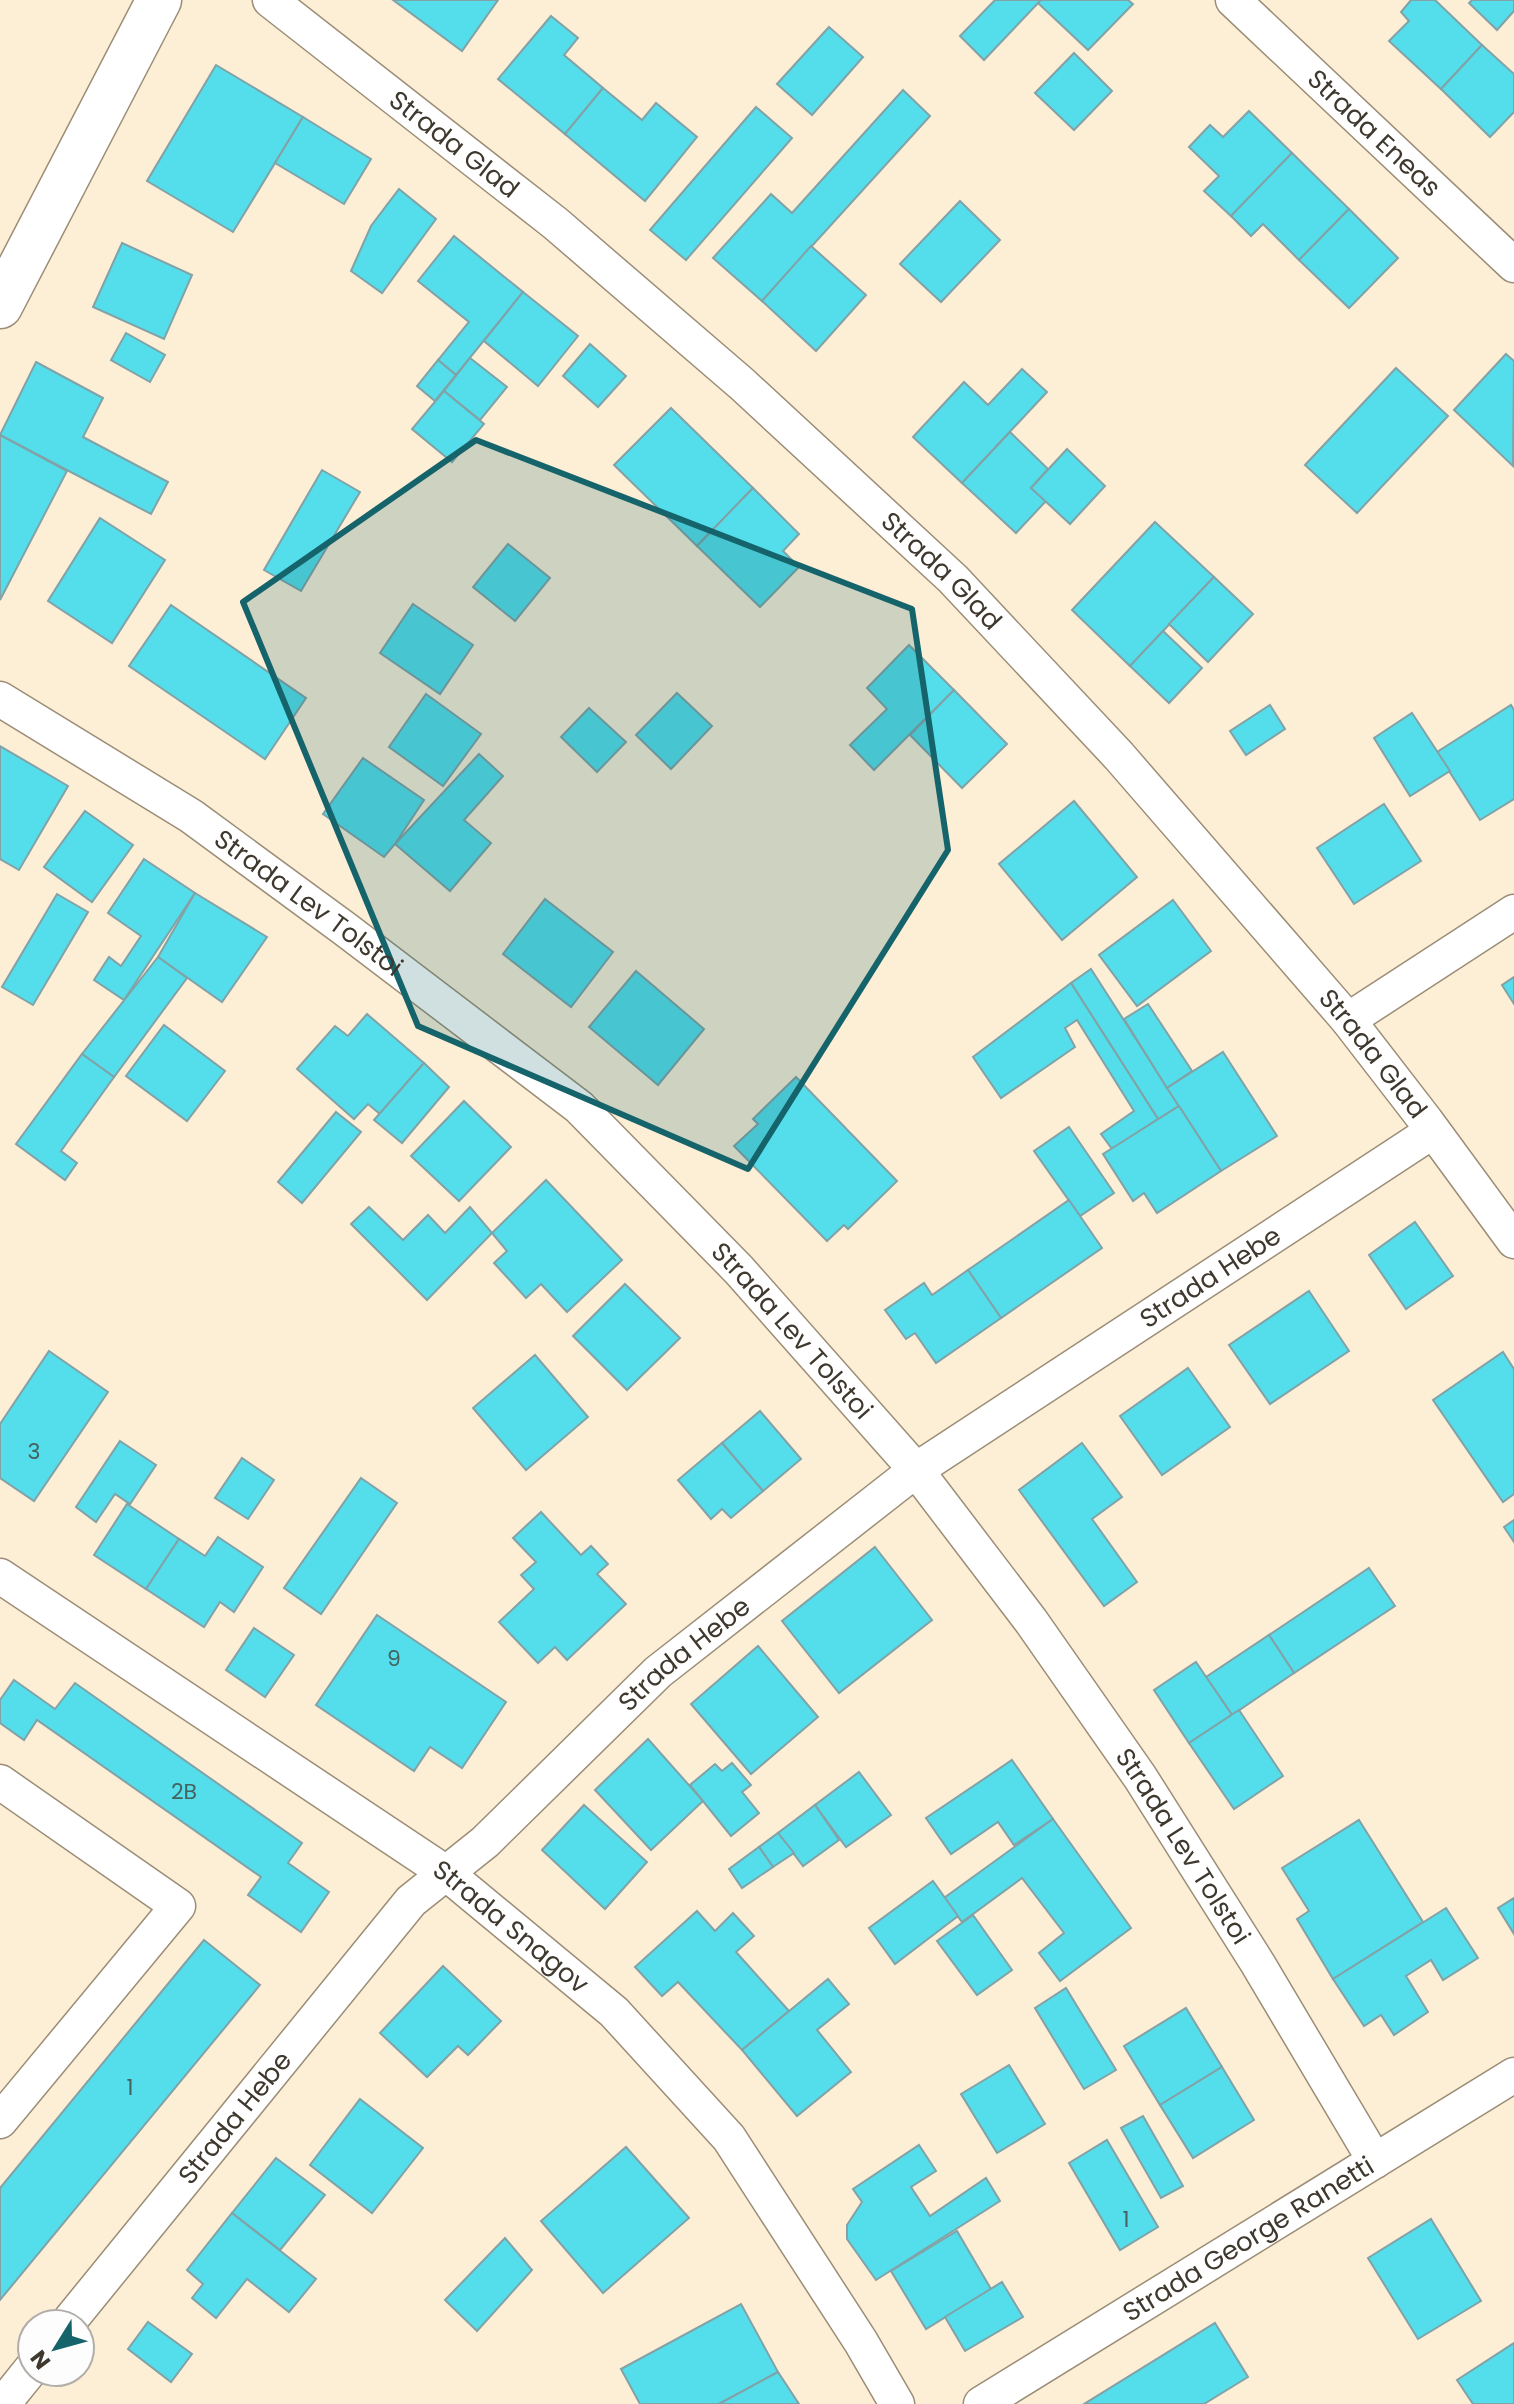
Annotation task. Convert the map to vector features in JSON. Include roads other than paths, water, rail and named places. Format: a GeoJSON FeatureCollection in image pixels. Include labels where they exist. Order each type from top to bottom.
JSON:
{"type":"FeatureCollection","features":[{"type":"Feature","properties":{"kind":"main road"},"geometry":{"type":"LineString","coordinates":[[0,306],[159,0]]}},
{"type":"Feature","properties":{"kind":"street","name":"Strada Glad"},"geometry":{"type":"LineString","coordinates":[[270,0],[555,223],[742,384],[953,579],[1119,756],[1348,1020],[1514,1241]]}},
{"type":"Feature","properties":{"kind":"street","name":"Strada Eneas"},"geometry":{"type":"LineString","coordinates":[[1233,0],[1514,265]]}},
{"type":"Feature","properties":{"kind":"street","name":"Strada Lev Tolstoi"},"geometry":{"type":"LineString","coordinates":[[0,699],[191,816],[579,1107],[739,1270],[916,1470],[1031,1621],[1140,1777],[1258,1964],[1375,2161]]}},
{"type":"Feature","properties":{"kind":"street"},"geometry":{"type":"LineString","coordinates":[[1348,1020],[1514,912]]}},
{"type":"Feature","properties":{"kind":"street","name":"Strada Hebe"},"geometry":{"type":"LineString","coordinates":[[80,2308],[411,1901],[485,1842],[658,1672],[916,1470],[1433,1131]]}},
{"type":"Feature","properties":{"kind":"street","name":"Strada Snagov"},"geometry":{"type":"LineString","coordinates":[[0,1576],[446,1873],[614,2012],[729,2138],[861,2342],[897,2404]]}},
{"type":"Feature","properties":{"kind":"street"},"geometry":{"type":"LineString","coordinates":[[0,1782],[178,1906],[0,2121]]}},
{"type":"Feature","properties":{"kind":"street","name":"Strada George Ranetti"},"geometry":{"type":"LineString","coordinates":[[981,2404],[1514,2075]]}},
{"type":"Feature","properties":{"kind":"street"},"geometry":{"type":"LineString","coordinates":[[3,2404],[16,2388]]}}]}
